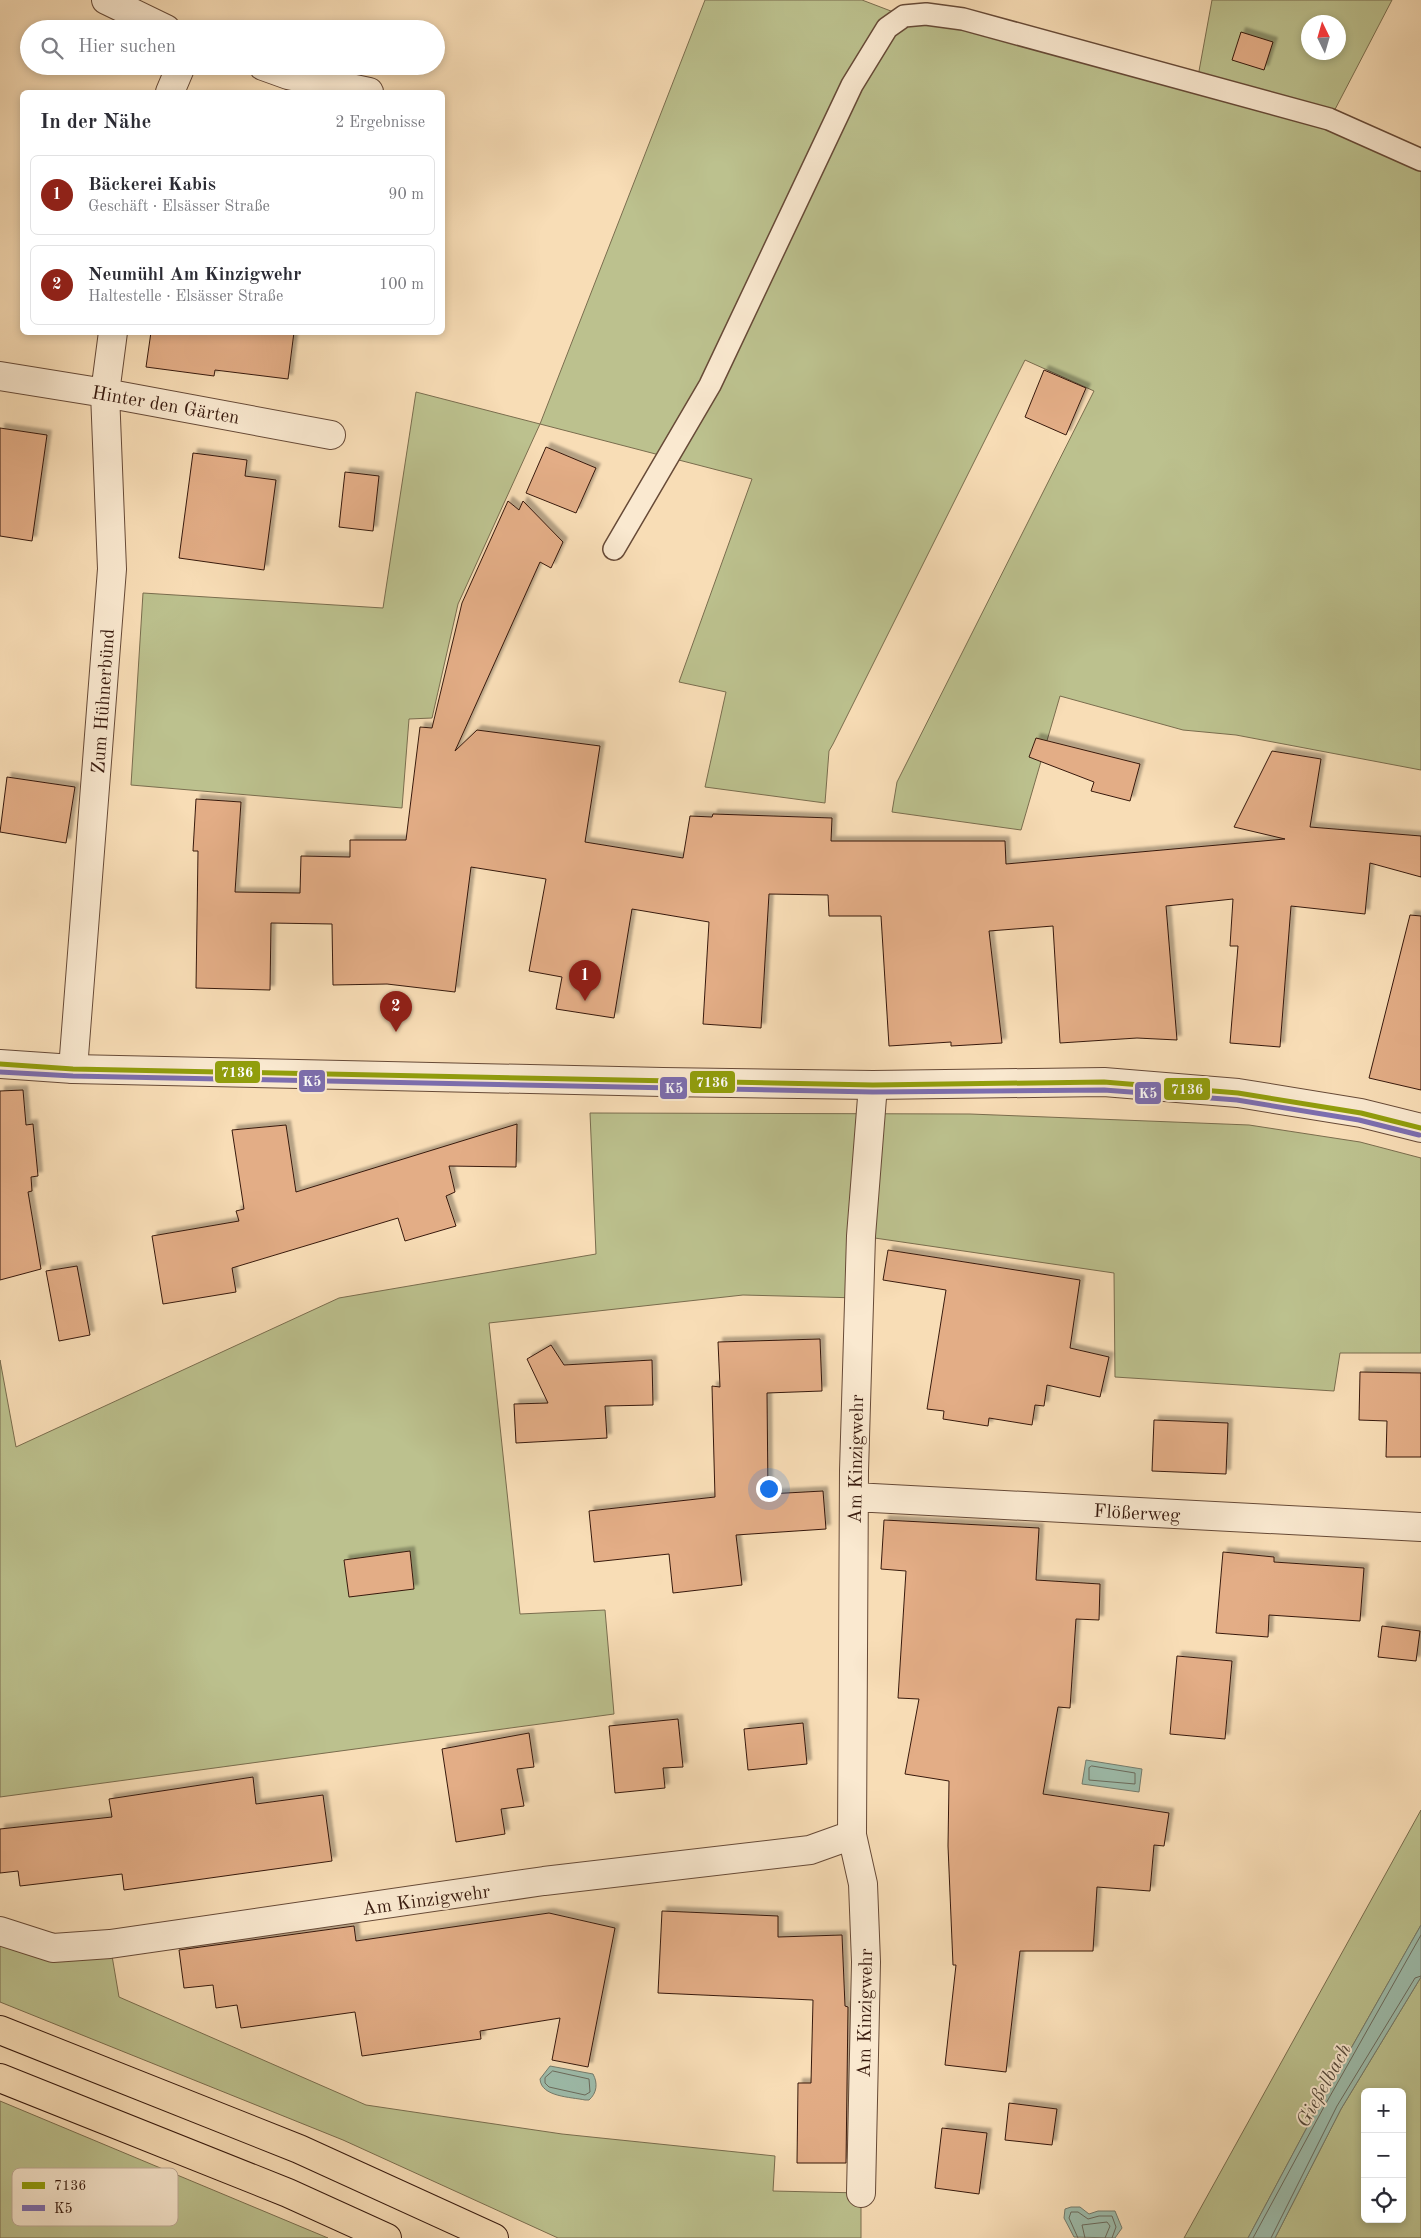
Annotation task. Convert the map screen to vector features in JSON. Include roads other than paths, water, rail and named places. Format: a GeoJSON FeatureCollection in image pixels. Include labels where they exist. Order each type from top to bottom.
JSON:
{"type":"FeatureCollection","features":[{"type":"Feature","properties":{"kind":"highway"},"geometry":{"type":"LineString","coordinates":[[0,2030],[299,2149],[494,2238]]}},
{"type":"Feature","properties":{"kind":"highway"},"geometry":{"type":"LineString","coordinates":[[0,2078],[288,2193],[387,2238]]}},
{"type":"Feature","properties":{"kind":"street"},"geometry":{"type":"LineString","coordinates":[[106,0],[147,20]]}},
{"type":"Feature","properties":{"kind":"street"},"geometry":{"type":"LineString","coordinates":[[171,90],[177,75]]}},
{"type":"Feature","properties":{"kind":"street"},"geometry":{"type":"LineString","coordinates":[[288,75],[359,90]]}},
{"type":"Feature","properties":{"kind":"street","name":"Zum Hühnerbünd"},"geometry":{"type":"LineString","coordinates":[[73,1069],[112,569],[105,393],[113,335]]}},
{"type":"Feature","properties":{"kind":"street","name":"Hinter den Gärten"},"geometry":{"type":"LineString","coordinates":[[0,376],[105,393],[331,435]]}},
{"type":"Feature","properties":{"kind":"street"},"geometry":{"type":"LineString","coordinates":[[0,1064],[73,1069],[873,1085],[1114,1082],[1238,1093],[1361,1113],[1421,1128]]}},
{"type":"Feature","properties":{"kind":"street","name":"Am Kinzigwehr"},"geometry":{"type":"LineString","coordinates":[[861,2193],[866,1962],[862,1884],[852,1835],[854,1497],[861,1236],[873,1085]]}},
{"type":"Feature","properties":{"kind":"street","name":"Flößerweg"},"geometry":{"type":"LineString","coordinates":[[854,1497],[1421,1527]]}},
{"type":"Feature","properties":{"kind":"street","name":"Am Kinzigwehr"},"geometry":{"type":"LineString","coordinates":[[0,1931],[53,1948],[110,1944],[544,1881],[810,1850],[852,1835]]}},
{"type":"Feature","properties":{"kind":"lane"},"geometry":{"type":"LineString","coordinates":[[614,549],[710,385],[852,86],[887,28],[904,16],[926,14],[963,18],[1197,82],[1329,119],[1421,160]]}},
{"type":"Feature","properties":{"kind":"water"},"geometry":{"type":"Polygon","coordinates":[[[1086,1760],[1142,1769],[1139,1792],[1082,1784],[1086,1760]]]}},
{"type":"Feature","properties":{"kind":"water"},"geometry":{"type":"Polygon","coordinates":[[[1421,1925],[1421,1977],[1341,2109],[1275,2238],[1248,2238],[1320,2103],[1421,1925]]]}},
{"type":"Feature","properties":{"kind":"water"},"geometry":{"type":"Polygon","coordinates":[[[550,2066],[593,2074],[596,2088],[592,2097],[589,2100],[585,2100],[565,2097],[545,2089],[540,2079],[550,2066]]]}},
{"type":"Feature","properties":{"kind":"water"},"geometry":{"type":"Polygon","coordinates":[[[1080,2207],[1089,2214],[1098,2211],[1115,2211],[1122,2228],[1115,2238],[1074,2237],[1064,2218],[1065,2209],[1080,2207]]]}},
{"type":"Feature","properties":{"kind":"place","name":"Bäckerei Kabis"},"geometry":{"type":"Point","coordinates":[585,1001]}},
{"type":"Feature","properties":{"kind":"place","name":"Neumühl Am Kinzigwehr"},"geometry":{"type":"Point","coordinates":[396,1032]}},
{"type":"Feature","properties":{"kind":"water label","name":"Gießelbach"},"geometry":{"type":"Point","coordinates":[1323,2085]}}]}
